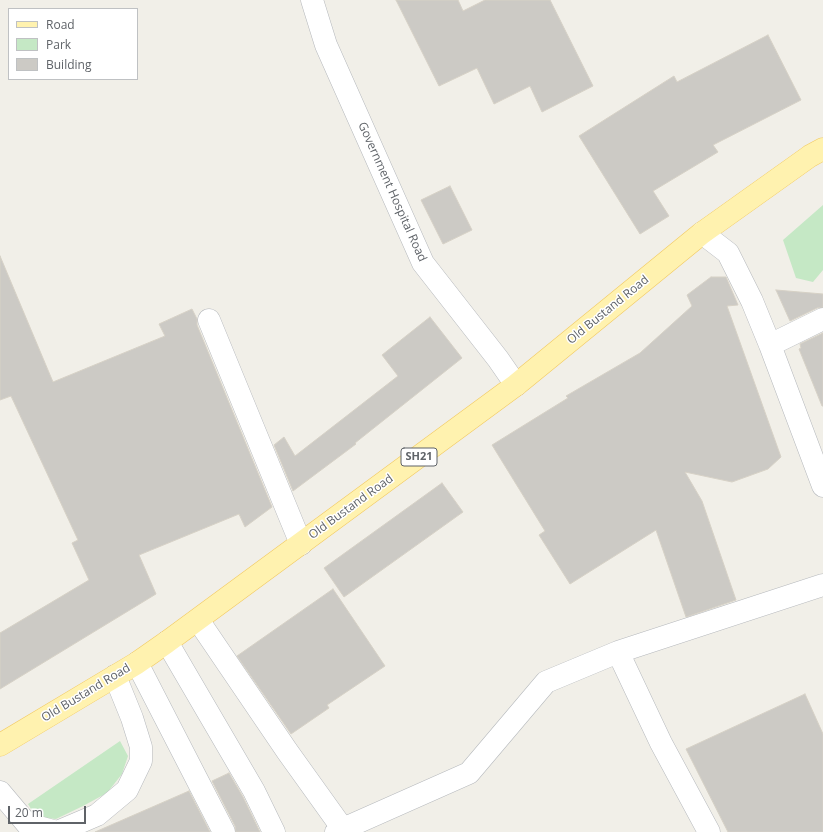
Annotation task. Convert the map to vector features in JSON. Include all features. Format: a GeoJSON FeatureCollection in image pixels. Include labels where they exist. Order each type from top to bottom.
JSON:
{"type":"FeatureCollection","features":[{"type":"Feature","properties":{"kind":"main road","name":"Old Bustand Road"},"geometry":{"type":"LineString","coordinates":[[0,745],[137,663],[198,620],[516,385],[702,233],[810,156],[823,149]]}},
{"type":"Feature","properties":{"kind":"street","name":"Government Hospital Road"},"geometry":{"type":"LineString","coordinates":[[312,0],[326,45],[423,263],[498,359],[516,385]]}},
{"type":"Feature","properties":{"kind":"street"},"geometry":{"type":"LineString","coordinates":[[702,233],[728,253],[752,301],[823,486]]}},
{"type":"Feature","properties":{"kind":"street"},"geometry":{"type":"LineString","coordinates":[[770,345],[823,319]]}},
{"type":"Feature","properties":{"kind":"street"},"geometry":{"type":"LineString","coordinates":[[209,320],[300,544]]}},
{"type":"Feature","properties":{"kind":"street"},"geometry":{"type":"LineString","coordinates":[[198,620],[341,831],[469,773],[546,682],[618,652],[823,586]]}},
{"type":"Feature","properties":{"kind":"street"},"geometry":{"type":"LineString","coordinates":[[167,642],[254,791],[274,832]]}},
{"type":"Feature","properties":{"kind":"street"},"geometry":{"type":"LineString","coordinates":[[618,652],[661,743],[709,832]]}},
{"type":"Feature","properties":{"kind":"street"},"geometry":{"type":"LineString","coordinates":[[137,663],[224,832]]}},
{"type":"Feature","properties":{"kind":"street"},"geometry":{"type":"LineString","coordinates":[[0,792],[27,824],[57,832],[97,815],[127,790],[141,761],[142,747],[115,676]]}},
{"type":"Feature","properties":{"kind":"green space"},"geometry":{"type":"Polygon","coordinates":[[[823,205],[823,270],[813,282],[796,278],[783,240],[823,205]]]}},
{"type":"Feature","properties":{"kind":"green space"},"geometry":{"type":"Polygon","coordinates":[[[120,741],[128,756],[122,774],[107,793],[56,819],[36,817],[28,804],[120,741]]]}},
{"type":"Feature","properties":{"kind":"building"},"geometry":{"type":"Polygon","coordinates":[[[396,0],[458,0],[463,11],[485,0],[550,0],[593,86],[542,112],[530,86],[494,104],[477,68],[439,86],[396,0]]]}},
{"type":"Feature","properties":{"kind":"building"},"geometry":{"type":"Polygon","coordinates":[[[768,35],[801,100],[713,145],[718,152],[653,191],[669,216],[640,234],[579,136],[674,76],[677,82],[768,35]]]}},
{"type":"Feature","properties":{"kind":"building"},"geometry":{"type":"Polygon","coordinates":[[[450,186],[472,230],[443,244],[421,200],[450,186]]]}},
{"type":"Feature","properties":{"kind":"building"},"geometry":{"type":"Polygon","coordinates":[[[0,256],[53,382],[165,336],[159,324],[192,309],[197,319],[197,325],[272,507],[245,527],[239,514],[139,555],[156,594],[0,689],[0,633],[89,580],[72,543],[78,540],[11,396],[0,400],[0,256]]]}},
{"type":"Feature","properties":{"kind":"building"},"geometry":{"type":"Polygon","coordinates":[[[711,277],[726,277],[738,305],[727,306],[781,457],[768,469],[732,482],[685,472],[702,501],[736,600],[686,617],[656,530],[570,584],[539,535],[545,531],[492,445],[568,398],[566,396],[640,353],[692,306],[687,295],[711,277]]]}},
{"type":"Feature","properties":{"kind":"building"},"geometry":{"type":"Polygon","coordinates":[[[776,290],[823,294],[823,307],[817,308],[790,321],[776,290]]]}},
{"type":"Feature","properties":{"kind":"building"},"geometry":{"type":"Polygon","coordinates":[[[430,317],[462,358],[355,443],[356,444],[293,491],[274,445],[284,437],[295,456],[398,376],[382,355],[430,317]]]}},
{"type":"Feature","properties":{"kind":"building"},"geometry":{"type":"Polygon","coordinates":[[[823,333],[822,406],[799,349],[801,348],[800,344],[823,333]]]}},
{"type":"Feature","properties":{"kind":"building"},"geometry":{"type":"Polygon","coordinates":[[[442,483],[463,512],[344,597],[324,568],[442,483]]]}},
{"type":"Feature","properties":{"kind":"building"},"geometry":{"type":"Polygon","coordinates":[[[333,589],[385,666],[327,705],[329,708],[291,734],[237,656],[333,589]]]}},
{"type":"Feature","properties":{"kind":"building"},"geometry":{"type":"Polygon","coordinates":[[[805,694],[823,734],[823,832],[728,832],[686,749],[805,694]]]}},
{"type":"Feature","properties":{"kind":"building"},"geometry":{"type":"Polygon","coordinates":[[[229,773],[243,797],[260,832],[236,832],[235,826],[212,781],[229,773]]]}},
{"type":"Feature","properties":{"kind":"building"},"geometry":{"type":"Polygon","coordinates":[[[189,791],[210,832],[95,832],[189,791]]]}}]}
